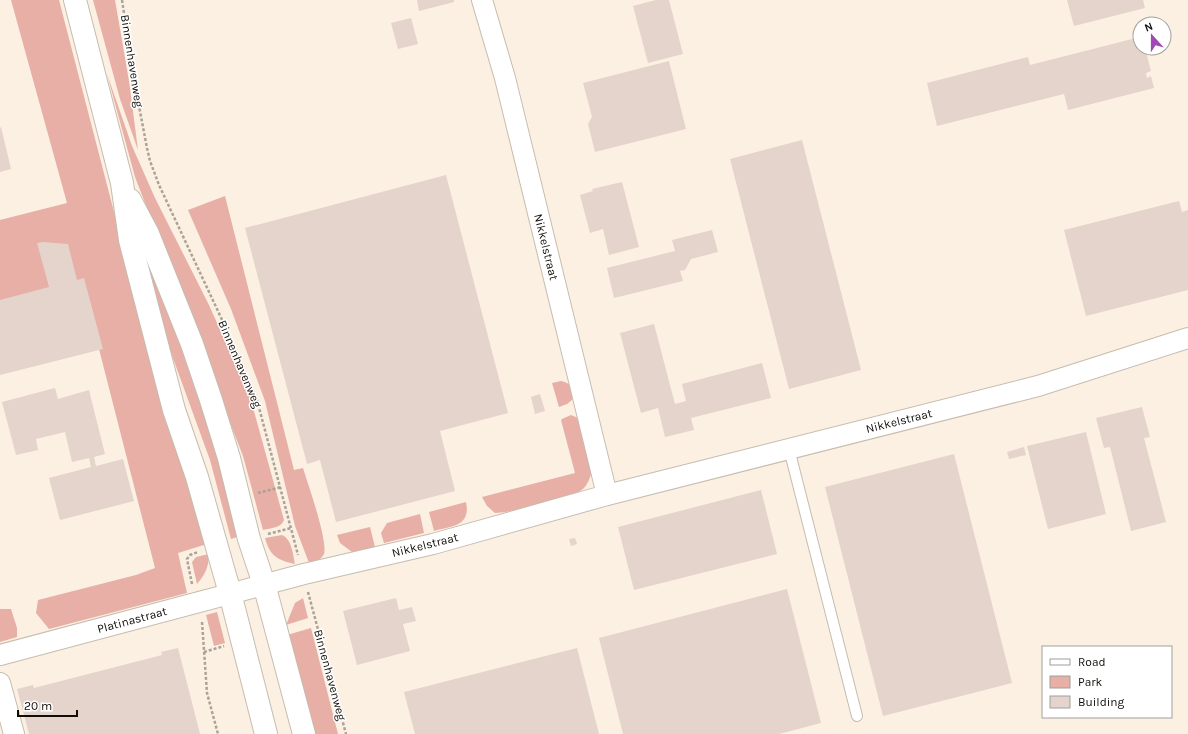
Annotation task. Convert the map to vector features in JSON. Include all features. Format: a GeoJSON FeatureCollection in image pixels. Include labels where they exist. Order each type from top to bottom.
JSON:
{"type":"FeatureCollection","features":[{"type":"Feature","properties":{"kind":"main road"},"geometry":{"type":"LineString","coordinates":[[75,0],[122,183],[130,240],[174,410],[197,477],[230,594],[266,734]]}},
{"type":"Feature","properties":{"kind":"main road"},"geometry":{"type":"LineString","coordinates":[[122,183],[148,234],[202,372],[223,436],[249,539],[264,584],[304,734]]}},
{"type":"Feature","properties":{"kind":"street","name":"Nikkelstraat"},"geometry":{"type":"LineString","coordinates":[[482,0],[505,78],[607,495]]}},
{"type":"Feature","properties":{"kind":"street","name":"Nikkelstraat"},"geometry":{"type":"LineString","coordinates":[[264,584],[434,544],[607,495],[1038,386],[1188,338]]}},
{"type":"Feature","properties":{"kind":"street","name":"Platinastraat"},"geometry":{"type":"LineString","coordinates":[[0,655],[264,584]]}},
{"type":"Feature","properties":{"kind":"street"},"geometry":{"type":"LineString","coordinates":[[0,683],[14,734]]}},
{"type":"Feature","properties":{"kind":"lane"},"geometry":{"type":"LineString","coordinates":[[789,449],[857,716]]}},
{"type":"Feature","properties":{"kind":"path","name":"Binnenhavenweg"},"geometry":{"type":"LineString","coordinates":[[122,0],[134,80],[147,148],[154,172],[249,381],[263,420],[346,734]]}},
{"type":"Feature","properties":{"kind":"path"},"geometry":{"type":"LineString","coordinates":[[256,494],[281,487]]}},
{"type":"Feature","properties":{"kind":"path"},"geometry":{"type":"LineString","coordinates":[[194,553],[188,557],[187,562],[202,624],[207,693],[218,734]]}},
{"type":"Feature","properties":{"kind":"path"},"geometry":{"type":"LineString","coordinates":[[204,652],[226,646]]}},
{"type":"Feature","properties":{"kind":"green space"},"geometry":{"type":"Polygon","coordinates":[[[11,0],[59,0],[154,366],[207,544],[178,553],[187,593],[49,629],[36,613],[38,600],[136,575],[155,568],[99,349],[0,374],[0,220],[67,203],[11,0]]]}},
{"type":"Feature","properties":{"kind":"green space"},"geometry":{"type":"Polygon","coordinates":[[[93,0],[115,0],[129,81],[138,150],[120,99],[93,0]]]}},
{"type":"Feature","properties":{"kind":"green space"},"geometry":{"type":"Polygon","coordinates":[[[107,74],[132,146],[155,198],[208,303],[249,393],[284,520],[281,525],[263,530],[243,456],[135,177],[107,74]]]}},
{"type":"Feature","properties":{"kind":"green space"},"geometry":{"type":"Polygon","coordinates":[[[225,196],[294,470],[303,468],[323,537],[323,556],[316,561],[309,563],[295,526],[265,401],[231,309],[188,210],[225,196]]]}},
{"type":"Feature","properties":{"kind":"green space"},"geometry":{"type":"Polygon","coordinates":[[[137,238],[164,289],[243,535],[231,539],[210,460],[170,350],[137,238]]]}},
{"type":"Feature","properties":{"kind":"green space"},"geometry":{"type":"Polygon","coordinates":[[[561,381],[570,385],[573,396],[572,400],[567,404],[559,407],[552,383],[561,381]]]}},
{"type":"Feature","properties":{"kind":"green space"},"geometry":{"type":"Polygon","coordinates":[[[571,415],[578,418],[592,472],[584,488],[570,496],[535,506],[495,513],[487,506],[482,497],[575,473],[561,420],[571,415]]]}},
{"type":"Feature","properties":{"kind":"green space"},"geometry":{"type":"Polygon","coordinates":[[[466,502],[466,516],[459,524],[434,531],[429,512],[466,502]]]}},
{"type":"Feature","properties":{"kind":"green space"},"geometry":{"type":"Polygon","coordinates":[[[420,514],[424,533],[384,543],[381,533],[387,523],[420,514]]]}},
{"type":"Feature","properties":{"kind":"green space"},"geometry":{"type":"Polygon","coordinates":[[[370,527],[375,547],[352,552],[340,543],[337,535],[370,527]]]}},
{"type":"Feature","properties":{"kind":"green space"},"geometry":{"type":"Polygon","coordinates":[[[282,535],[290,544],[295,564],[279,559],[269,549],[265,538],[282,535]]]}},
{"type":"Feature","properties":{"kind":"green space"},"geometry":{"type":"Polygon","coordinates":[[[209,554],[206,570],[197,584],[192,562],[196,557],[209,554]]]}},
{"type":"Feature","properties":{"kind":"green space"},"geometry":{"type":"Polygon","coordinates":[[[303,598],[308,618],[286,625],[295,603],[303,598]]]}},
{"type":"Feature","properties":{"kind":"green space"},"geometry":{"type":"Polygon","coordinates":[[[0,609],[11,609],[17,628],[17,637],[0,642],[0,609]]]}},
{"type":"Feature","properties":{"kind":"green space"},"geometry":{"type":"Polygon","coordinates":[[[217,612],[225,643],[214,646],[206,615],[217,612]]]}},
{"type":"Feature","properties":{"kind":"green space"},"geometry":{"type":"Polygon","coordinates":[[[311,628],[338,734],[314,734],[287,635],[311,628]]]}},
{"type":"Feature","properties":{"kind":"building"},"geometry":{"type":"Polygon","coordinates":[[[417,0],[454,0],[454,2],[419,11],[417,0]]]}},
{"type":"Feature","properties":{"kind":"building"},"geometry":{"type":"Polygon","coordinates":[[[656,0],[669,0],[683,54],[648,63],[633,6],[656,0]]]}},
{"type":"Feature","properties":{"kind":"building"},"geometry":{"type":"Polygon","coordinates":[[[1067,0],[1143,0],[1145,8],[1074,26],[1067,0]]]}},
{"type":"Feature","properties":{"kind":"building"},"geometry":{"type":"Polygon","coordinates":[[[411,18],[418,44],[398,49],[391,23],[411,18]]]}},
{"type":"Feature","properties":{"kind":"building"},"geometry":{"type":"Polygon","coordinates":[[[1132,39],[1132,56],[1147,56],[1151,71],[1146,73],[1147,78],[1151,76],[1154,88],[1068,110],[1064,94],[937,126],[927,83],[1028,57],[1030,65],[1132,39]]]}},
{"type":"Feature","properties":{"kind":"building"},"geometry":{"type":"Polygon","coordinates":[[[669,61],[686,129],[595,152],[588,124],[592,117],[583,83],[669,61]]]}},
{"type":"Feature","properties":{"kind":"building"},"geometry":{"type":"Polygon","coordinates":[[[1,127],[11,169],[0,172],[0,128],[1,127]]]}},
{"type":"Feature","properties":{"kind":"building"},"geometry":{"type":"Polygon","coordinates":[[[802,140],[861,370],[789,389],[730,159],[802,140]]]}},
{"type":"Feature","properties":{"kind":"building"},"geometry":{"type":"Polygon","coordinates":[[[446,175],[508,413],[440,431],[455,491],[336,522],[320,460],[307,464],[245,228],[446,175]]]}},
{"type":"Feature","properties":{"kind":"building"},"geometry":{"type":"Polygon","coordinates":[[[622,182],[639,247],[609,255],[603,229],[590,233],[580,195],[593,191],[592,189],[622,182]]]}},
{"type":"Feature","properties":{"kind":"building"},"geometry":{"type":"Polygon","coordinates":[[[1179,201],[1182,212],[1188,210],[1188,290],[1086,316],[1064,230],[1179,201]]]}},
{"type":"Feature","properties":{"kind":"building"},"geometry":{"type":"Polygon","coordinates":[[[712,230],[718,252],[691,259],[685,270],[680,271],[683,281],[614,298],[607,268],[675,251],[672,240],[712,230]]]}},
{"type":"Feature","properties":{"kind":"building"},"geometry":{"type":"Polygon","coordinates":[[[37,243],[68,244],[77,280],[84,278],[103,349],[0,375],[0,300],[49,287],[37,243]]]}},
{"type":"Feature","properties":{"kind":"building"},"geometry":{"type":"Polygon","coordinates":[[[654,324],[675,404],[686,401],[682,384],[762,363],[771,398],[691,418],[694,430],[665,437],[658,408],[641,413],[620,333],[654,324]]]}},
{"type":"Feature","properties":{"kind":"building"},"geometry":{"type":"Polygon","coordinates":[[[55,388],[58,399],[89,390],[105,454],[94,457],[96,466],[123,459],[134,501],[60,520],[49,478],[91,467],[89,458],[72,462],[65,432],[36,439],[38,450],[16,455],[2,402],[55,388]]]}},
{"type":"Feature","properties":{"kind":"building"},"geometry":{"type":"Polygon","coordinates":[[[540,394],[545,411],[535,414],[531,397],[540,394]]]}},
{"type":"Feature","properties":{"kind":"building"},"geometry":{"type":"Polygon","coordinates":[[[1142,407],[1150,437],[1144,438],[1166,522],[1131,531],[1110,447],[1104,448],[1096,418],[1142,407]]]}},
{"type":"Feature","properties":{"kind":"building"},"geometry":{"type":"Polygon","coordinates":[[[1086,432],[1106,514],[1048,529],[1027,446],[1086,432]]]}},
{"type":"Feature","properties":{"kind":"building"},"geometry":{"type":"Polygon","coordinates":[[[1024,447],[1026,455],[1009,459],[1007,452],[1024,447]]]}},
{"type":"Feature","properties":{"kind":"building"},"geometry":{"type":"Polygon","coordinates":[[[954,454],[1012,683],[883,716],[825,487],[954,454]]]}},
{"type":"Feature","properties":{"kind":"building"},"geometry":{"type":"Polygon","coordinates":[[[761,490],[777,554],[634,590],[618,527],[761,490]]]}},
{"type":"Feature","properties":{"kind":"building"},"geometry":{"type":"Polygon","coordinates":[[[575,538],[577,544],[571,546],[569,539],[575,538]]]}},
{"type":"Feature","properties":{"kind":"building"},"geometry":{"type":"Polygon","coordinates":[[[787,589],[821,723],[779,734],[623,734],[599,638],[787,589]]]}},
{"type":"Feature","properties":{"kind":"building"},"geometry":{"type":"Polygon","coordinates":[[[396,598],[399,610],[412,607],[416,621],[403,624],[410,651],[357,665],[343,611],[396,598]]]}},
{"type":"Feature","properties":{"kind":"building"},"geometry":{"type":"Polygon","coordinates":[[[178,648],[200,734],[29,734],[17,689],[33,685],[34,688],[162,655],[161,652],[178,648]]]}},
{"type":"Feature","properties":{"kind":"building"},"geometry":{"type":"Polygon","coordinates":[[[577,648],[599,734],[415,734],[404,692],[577,648]]]}}]}
